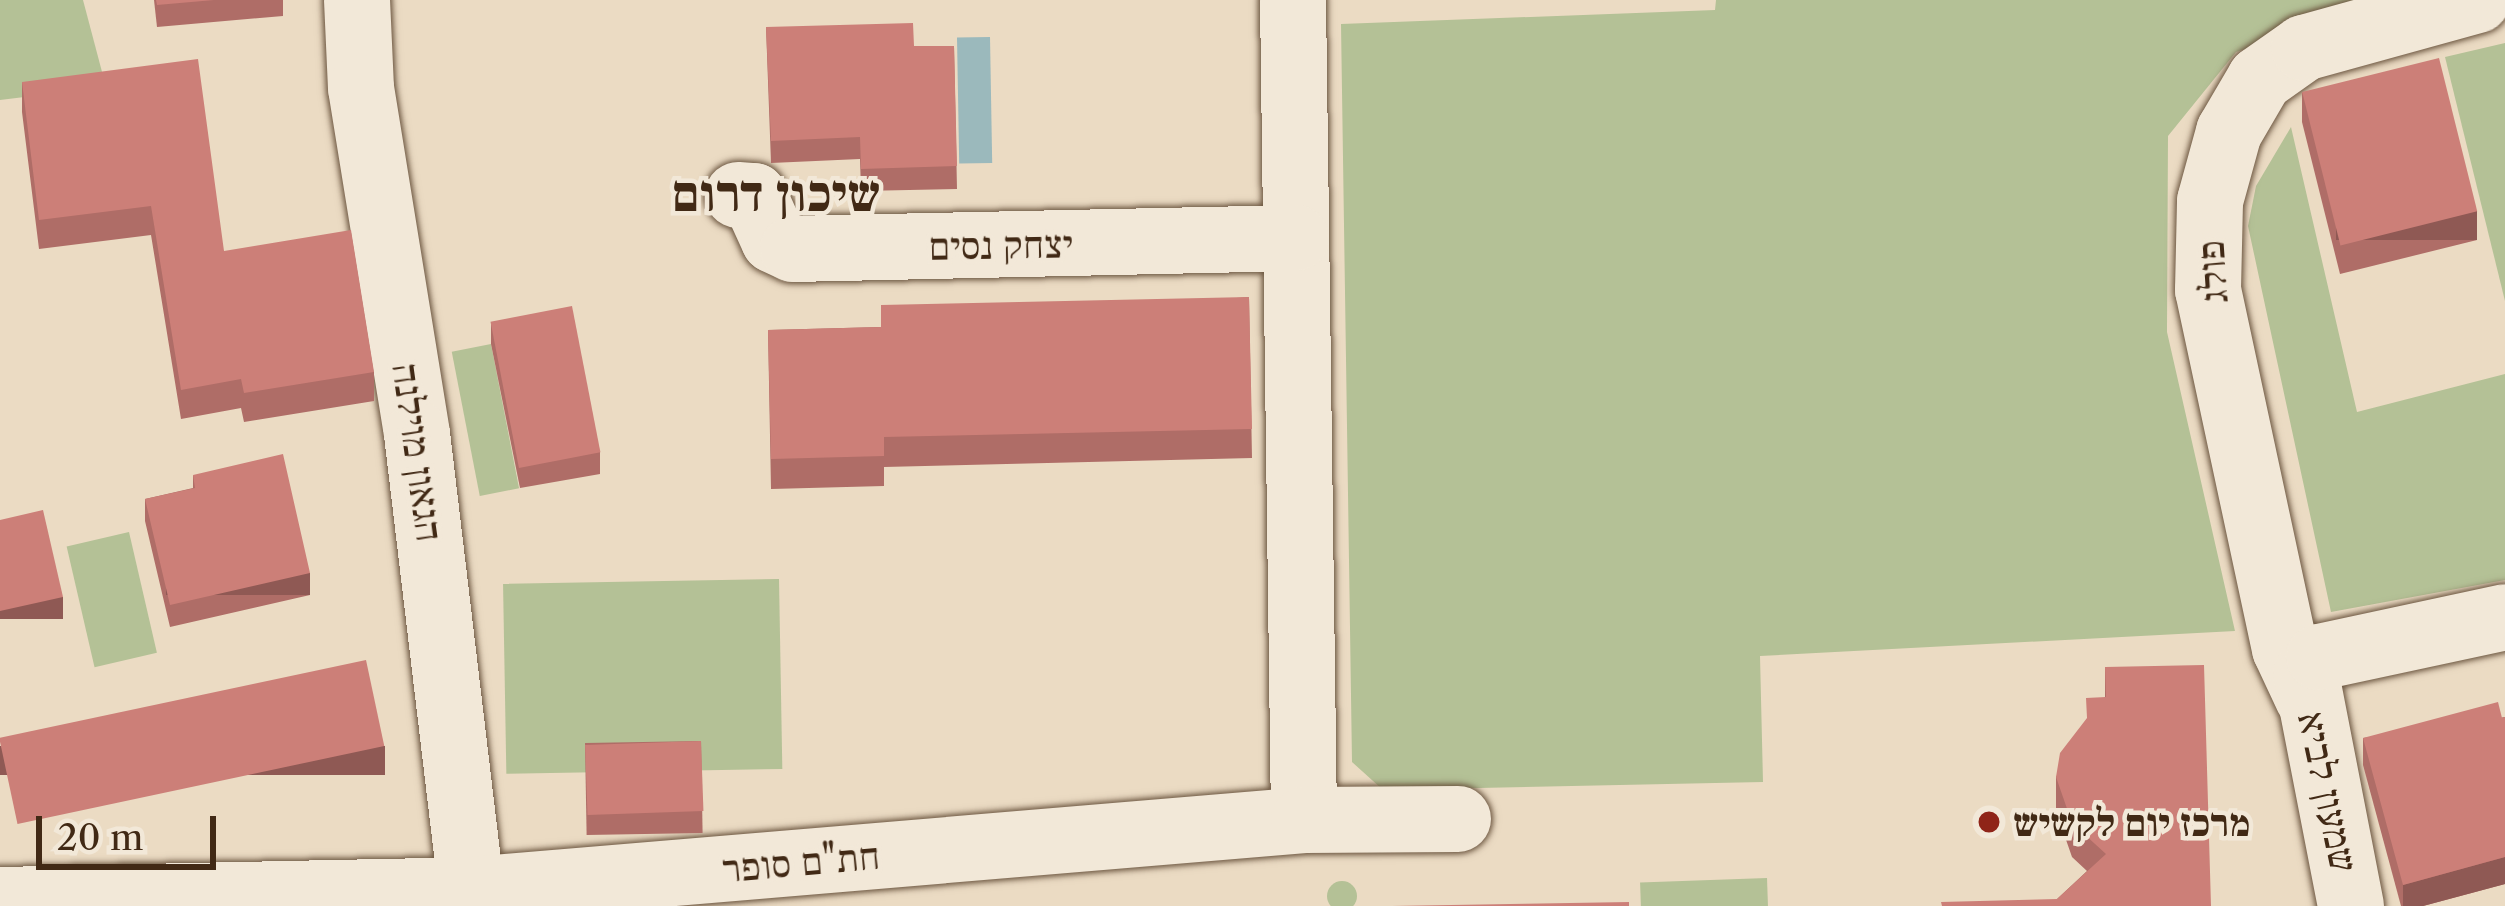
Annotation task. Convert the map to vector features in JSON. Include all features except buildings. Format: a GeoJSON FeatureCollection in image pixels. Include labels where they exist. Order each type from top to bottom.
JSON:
{"type":"FeatureCollection","features":[{"type":"Feature","properties":{"kind":"street","name":"הגאון מוילנה"},"geometry":{"type":"LineString","coordinates":[[356,0],[361,88],[418,434],[472,898]]}},
{"type":"Feature","properties":{"kind":"street"},"geometry":{"type":"LineString","coordinates":[[1293,0],[1304,820]]}},
{"type":"Feature","properties":{"kind":"street","name":"פולג"},"geometry":{"type":"LineString","coordinates":[[2308,698],[2285,649],[2209,290],[2210,200],[2229,132],[2260,80],[2304,48],[2477,0]]}},
{"type":"Feature","properties":{"kind":"street","name":"יצחק נסים"},"geometry":{"type":"LineString","coordinates":[[738,195],[754,196],[774,240],[793,249],[1295,238]]}},
{"type":"Feature","properties":{"kind":"street","name":"שמעון לביא"},"geometry":{"type":"LineString","coordinates":[[2351,906],[2306,674],[2319,657],[2505,617]]}},
{"type":"Feature","properties":{"kind":"street","name":"חת\"ם סופר"},"geometry":{"type":"LineString","coordinates":[[0,900],[472,898],[1304,820],[1458,819]]}},
{"type":"Feature","properties":{"kind":"green space"},"geometry":{"type":"Polygon","coordinates":[[[0,0],[83,0],[106,87],[0,100],[0,0]]]}},
{"type":"Feature","properties":{"kind":"green space"},"geometry":{"type":"Polygon","coordinates":[[[1716,0],[2393,0],[2236,52],[2168,136],[2167,332],[2235,631],[1760,656],[1763,782],[1383,790],[1352,762],[1341,24],[1715,10],[1716,0]]]}},
{"type":"Feature","properties":{"kind":"green space"},"geometry":{"type":"Polygon","coordinates":[[[2505,43],[2505,301],[2445,57],[2505,43]]]}},
{"type":"Feature","properties":{"kind":"green space"},"geometry":{"type":"Polygon","coordinates":[[[2291,127],[2357,412],[2505,374],[2505,580],[2331,612],[2248,226],[2256,186],[2291,127]]]}},
{"type":"Feature","properties":{"kind":"green space"},"geometry":{"type":"Polygon","coordinates":[[[491,344],[519,488],[480,496],[452,352],[491,344]]]}},
{"type":"Feature","properties":{"kind":"green space"},"geometry":{"type":"Polygon","coordinates":[[[129,532],[157,653],[95,667],[67,546],[129,532]]]}},
{"type":"Feature","properties":{"kind":"green space"},"geometry":{"type":"Polygon","coordinates":[[[779,579],[782,769],[506,774],[503,584],[779,579]]]}},
{"type":"Feature","properties":{"kind":"green space"},"geometry":{"type":"Polygon","coordinates":[[[1767,878],[1768,906],[1641,906],[1640,882],[1767,878]]]}},
{"type":"Feature","properties":{"kind":"green space"},"geometry":{"type":"Polygon","coordinates":[[[1342,881],[1353,885],[1357,896],[1353,907],[1342,911],[1331,907],[1327,896],[1331,885],[1342,881]]]}},
{"type":"Feature","properties":{"kind":"water"},"geometry":{"type":"Polygon","coordinates":[[[990,37],[992,163],[959,164],[957,38],[990,37]]]}},
{"type":"Feature","properties":{"kind":"place","name":"מרכז יום לקשיש"},"geometry":{"type":"Point","coordinates":[1989,822]}},
{"type":"Feature","properties":{"kind":"district","name":"שיכון דרום"},"geometry":{"type":"Point","coordinates":[776,193]}}]}
